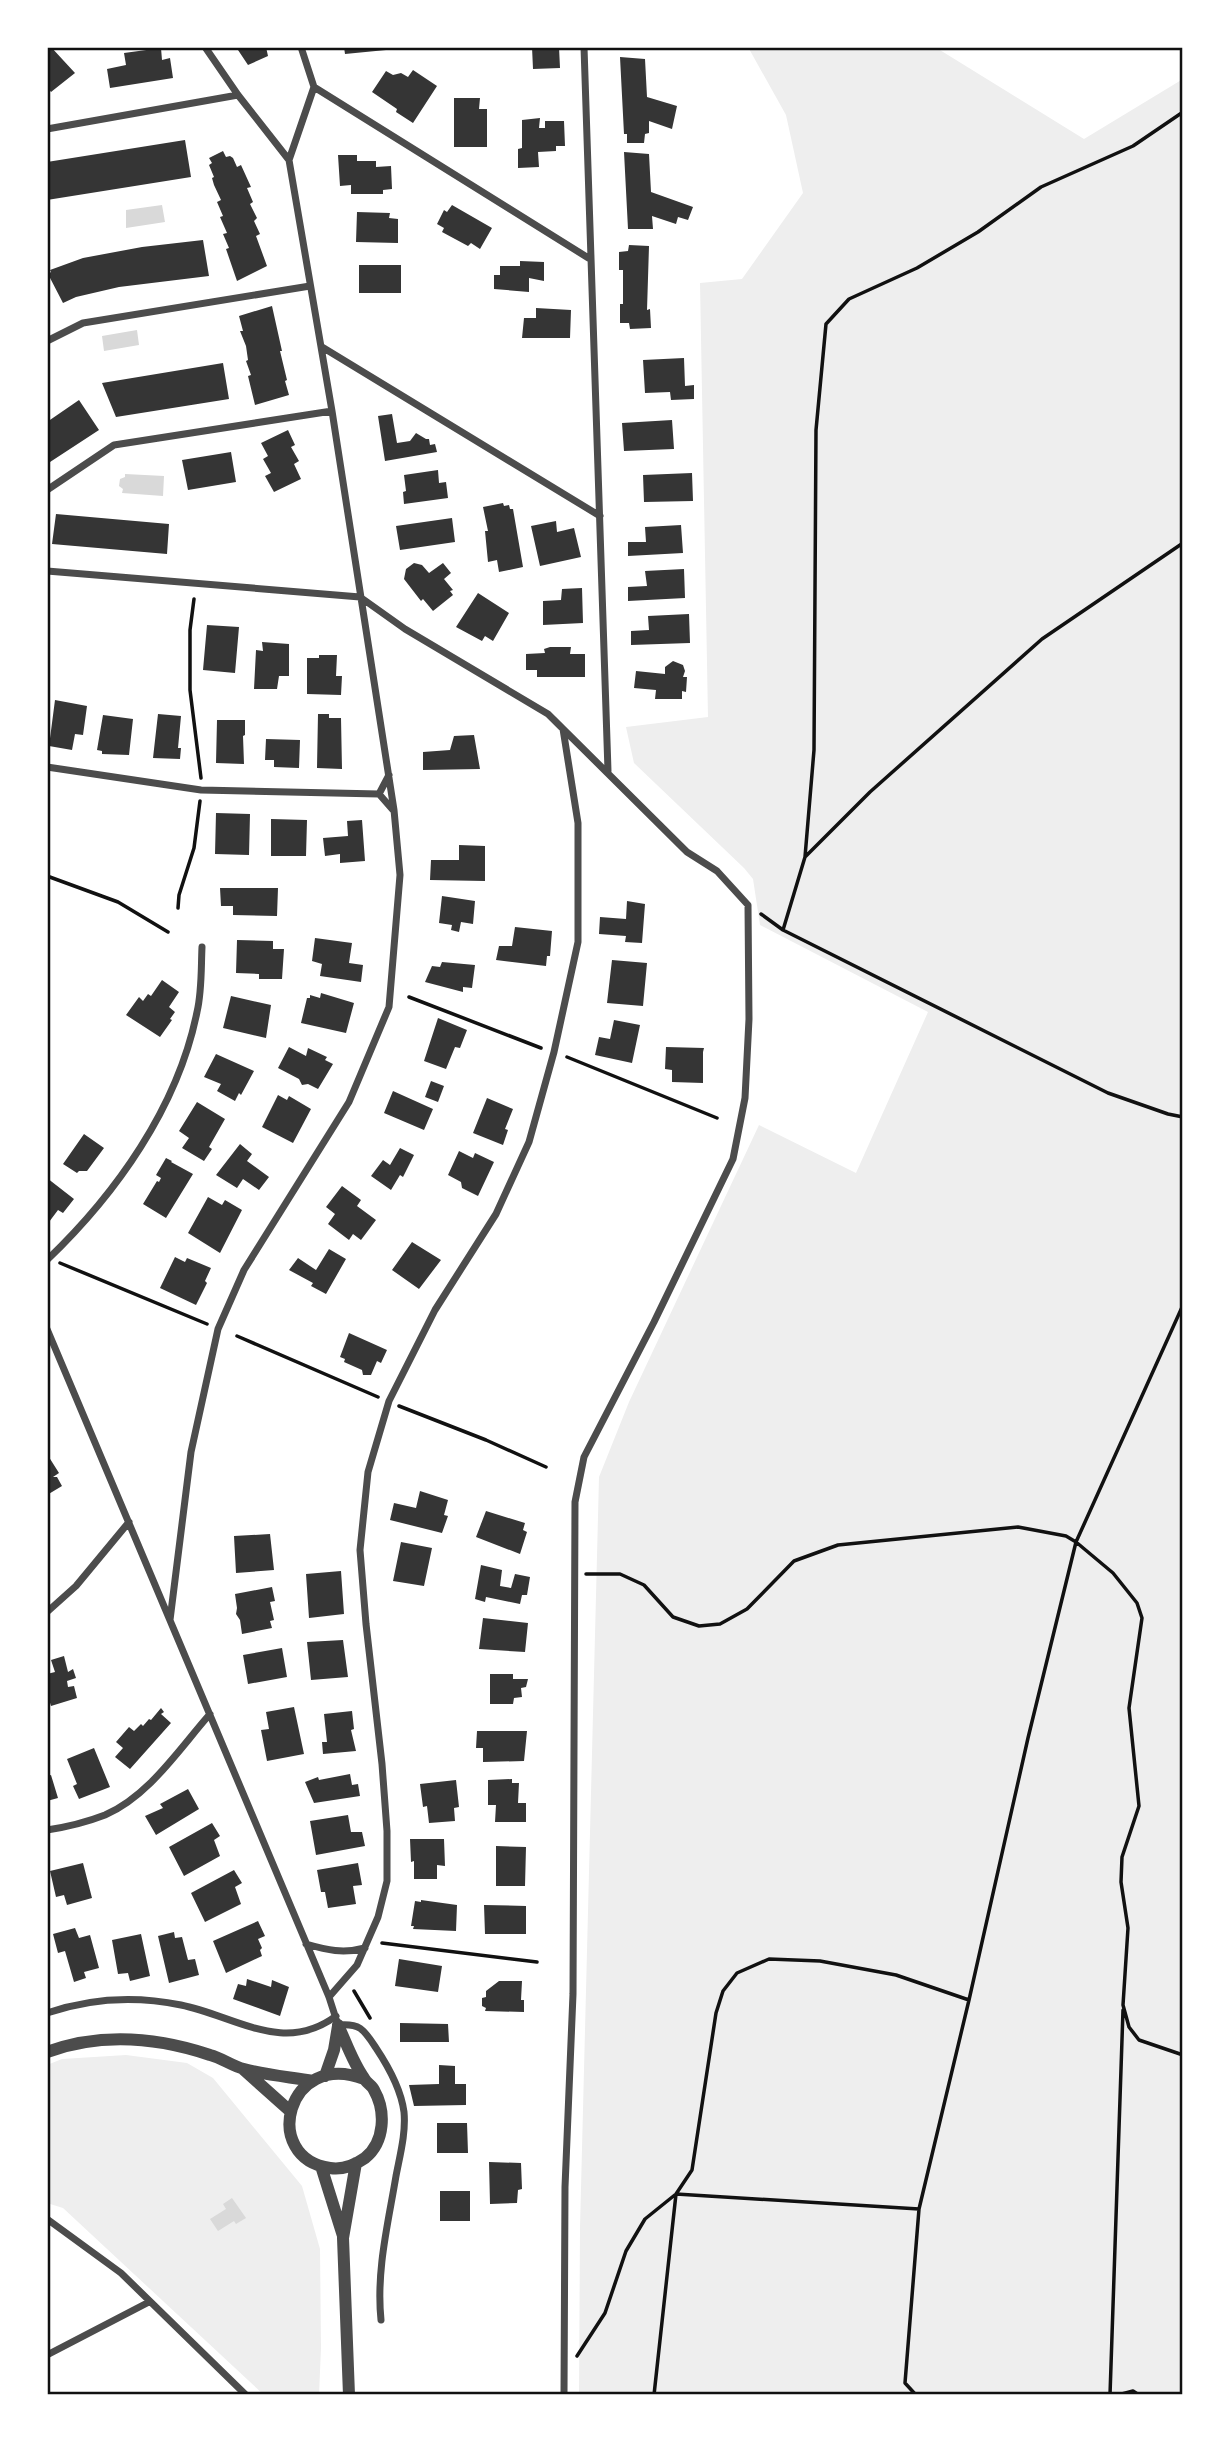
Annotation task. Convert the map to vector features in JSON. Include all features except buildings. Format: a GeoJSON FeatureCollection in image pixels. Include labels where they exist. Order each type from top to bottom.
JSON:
{"type":"FeatureCollection","features":[{"type":"Feature","properties":{"kind":"street"},"geometry":{"type":"LineString","coordinates":[[205,47],[238,95],[289,160]]}},
{"type":"Feature","properties":{"kind":"street"},"geometry":{"type":"LineString","coordinates":[[170,1620],[191,1452],[218,1328],[244,1270],[349,1102],[389,1007],[400,875],[390,774],[322,347],[289,160],[314,87],[301,47]]}},
{"type":"Feature","properties":{"kind":"street"},"geometry":{"type":"LineString","coordinates":[[583,47],[608,771]]}},
{"type":"Feature","properties":{"kind":"street"},"geometry":{"type":"LineString","coordinates":[[314,87],[590,258]]}},
{"type":"Feature","properties":{"kind":"street"},"geometry":{"type":"LineString","coordinates":[[47,129],[238,95]]}},
{"type":"Feature","properties":{"kind":"street"},"geometry":{"type":"LineString","coordinates":[[47,341],[83,323],[310,286]]}},
{"type":"Feature","properties":{"kind":"street"},"geometry":{"type":"LineString","coordinates":[[322,347],[600,516]]}},
{"type":"Feature","properties":{"kind":"street"},"geometry":{"type":"LineString","coordinates":[[47,490],[114,445],[332,411]]}},
{"type":"Feature","properties":{"kind":"street"},"geometry":{"type":"LineString","coordinates":[[47,570],[360,597],[405,629],[548,714],[687,852],[717,871],[748,905],[749,1019],[745,1098],[733,1159],[654,1322],[584,1457],[575,1502],[573,1994],[565,2187],[564,2395]]}},
{"type":"Feature","properties":{"kind":"street"},"geometry":{"type":"LineString","coordinates":[[329,1997],[357,1965],[378,1917],[387,1881],[382,1764],[359,1550],[368,1472],[389,1401],[435,1310],[496,1214],[529,1142],[554,1052],[578,942],[578,823],[563,728]]}},
{"type":"Feature","properties":{"kind":"street"},"geometry":{"type":"LineString","coordinates":[[47,767],[201,790],[379,794],[394,810]]}},
{"type":"Feature","properties":{"kind":"street"},"geometry":{"type":"LineString","coordinates":[[379,794],[390,774]]}},
{"type":"Feature","properties":{"kind":"street"},"geometry":{"type":"LineString","coordinates":[[47,1260],[108,1193],[146,1139],[180,1070],[198,1011],[202,947]]}},
{"type":"Feature","properties":{"kind":"street"},"geometry":{"type":"LineString","coordinates":[[48,1335],[210,1714],[337,2021],[364,2079],[374,2089],[382,2114],[382,2129],[377,2143],[369,2155],[356,2164],[333,2168],[309,2160],[299,2150],[290,2131],[290,2111],[303,2088],[319,2078],[334,2050],[337,2021]]}},
{"type":"Feature","properties":{"kind":"street"},"geometry":{"type":"LineString","coordinates":[[47,1612],[76,1586],[129,1522]]}},
{"type":"Feature","properties":{"kind":"street"},"geometry":{"type":"LineString","coordinates":[[47,1830],[71,1826],[106,1814],[129,1800],[149,1783],[210,1714]]}},
{"type":"Feature","properties":{"kind":"street"},"geometry":{"type":"LineString","coordinates":[[306,1944],[338,1952],[365,1948]]}},
{"type":"Feature","properties":{"kind":"street"},"geometry":{"type":"LineString","coordinates":[[47,2012],[99,2001],[138,1999],[183,2006],[271,2033],[303,2032],[337,2021],[365,2030],[383,2057],[398,2089],[404,2112],[403,2139],[378,2293],[381,2320]]}},
{"type":"Feature","properties":{"kind":"street"},"geometry":{"type":"LineString","coordinates":[[47,2052],[92,2040],[122,2038],[182,2046],[215,2056],[242,2069],[290,2111]]}},
{"type":"Feature","properties":{"kind":"street"},"geometry":{"type":"LineString","coordinates":[[242,2069],[319,2078],[346,2072],[364,2079]]}},
{"type":"Feature","properties":{"kind":"street"},"geometry":{"type":"LineString","coordinates":[[349,2395],[343,2238],[356,2164]]}},
{"type":"Feature","properties":{"kind":"street"},"geometry":{"type":"LineString","coordinates":[[321,2166],[343,2238]]}},
{"type":"Feature","properties":{"kind":"street"},"geometry":{"type":"LineString","coordinates":[[47,2219],[121,2273],[246,2395]]}},
{"type":"Feature","properties":{"kind":"street"},"geometry":{"type":"LineString","coordinates":[[47,2355],[149,2302]]}},
{"type":"Feature","properties":{"kind":"path"},"geometry":{"type":"LineString","coordinates":[[783,930],[805,857],[814,750],[816,429],[826,324],[849,299],[917,268],[978,232],[1041,187],[1133,146],[1183,112]]}},
{"type":"Feature","properties":{"kind":"path"},"geometry":{"type":"LineString","coordinates":[[805,857],[870,792],[1042,639],[1183,543]]}},
{"type":"Feature","properties":{"kind":"path"},"geometry":{"type":"LineString","coordinates":[[194,599],[190,630],[190,690],[201,780]]}},
{"type":"Feature","properties":{"kind":"path"},"geometry":{"type":"LineString","coordinates":[[178,908],[179,895],[194,848],[200,800]]}},
{"type":"Feature","properties":{"kind":"path"},"geometry":{"type":"LineString","coordinates":[[47,876],[118,902],[168,932]]}},
{"type":"Feature","properties":{"kind":"path"},"geometry":{"type":"LineString","coordinates":[[748,905],[783,930],[1108,1093],[1183,1117]]}},
{"type":"Feature","properties":{"kind":"path"},"geometry":{"type":"LineString","coordinates":[[409,997],[546,1050]]}},
{"type":"Feature","properties":{"kind":"path"},"geometry":{"type":"LineString","coordinates":[[567,1057],[717,1118]]}},
{"type":"Feature","properties":{"kind":"path"},"geometry":{"type":"LineString","coordinates":[[60,1263],[207,1324]]}},
{"type":"Feature","properties":{"kind":"path"},"geometry":{"type":"LineString","coordinates":[[916,2395],[905,2383],[919,2209],[1076,1542],[1183,1305]]}},
{"type":"Feature","properties":{"kind":"path"},"geometry":{"type":"LineString","coordinates":[[237,1336],[380,1398]]}},
{"type":"Feature","properties":{"kind":"path"},"geometry":{"type":"LineString","coordinates":[[396,1405],[546,1467]]}},
{"type":"Feature","properties":{"kind":"path"},"geometry":{"type":"LineString","coordinates":[[575,1574],[620,1574],[644,1585],[673,1618],[699,1626],[720,1624],[747,1609],[794,1561],[838,1545],[1018,1527],[1066,1536],[1076,1542],[1113,1573],[1137,1603],[1142,1618],[1129,1707],[1139,1806],[1122,1857],[1121,1882],[1128,1928],[1110,2395]]}},
{"type":"Feature","properties":{"kind":"path"},"geometry":{"type":"LineString","coordinates":[[380,1943],[537,1962]]}},
{"type":"Feature","properties":{"kind":"path"},"geometry":{"type":"LineString","coordinates":[[564,2376],[605,2313],[626,2251],[645,2219],[676,2194],[692,2170],[716,2013],[723,1991],[737,1973],[769,1959],[820,1961],[896,1975],[969,2000]]}},
{"type":"Feature","properties":{"kind":"path"},"geometry":{"type":"LineString","coordinates":[[1123,2005],[1129,2027],[1139,2040],[1183,2055]]}},
{"type":"Feature","properties":{"kind":"path"},"geometry":{"type":"LineString","coordinates":[[676,2194],[919,2209]]}},
{"type":"Feature","properties":{"kind":"path"},"geometry":{"type":"LineString","coordinates":[[654,2395],[676,2194]]}},
{"type":"Feature","properties":{"kind":"path"},"geometry":{"type":"LineString","coordinates":[[1118,2395],[1133,2391],[1139,2395]]}},
{"type":"Feature","properties":{"kind":"shaded area"},"geometry":{"type":"Polygon","coordinates":[[[748,47],[935,47],[1084,139],[1183,79],[1183,2395],[579,2395],[580,2228],[599,1477],[629,1402],[759,1125],[856,1173],[928,1012],[760,925],[753,879],[634,763],[626,727],[708,717],[700,283],[742,279],[803,193],[786,115],[748,47]]]}},
{"type":"Feature","properties":{"kind":"shaded area"},"geometry":{"type":"Polygon","coordinates":[[[162,205],[165,222],[126,228],[126,210],[162,205]]]}},
{"type":"Feature","properties":{"kind":"shaded area"},"geometry":{"type":"Polygon","coordinates":[[[137,330],[139,345],[104,351],[102,336],[137,330]]]}},
{"type":"Feature","properties":{"kind":"shaded area"},"geometry":{"type":"Polygon","coordinates":[[[125,474],[164,476],[163,496],[122,493],[120,479],[125,477],[125,474]]]}},
{"type":"Feature","properties":{"kind":"shaded area"},"geometry":{"type":"Polygon","coordinates":[[[126,2055],[187,2063],[213,2078],[302,2186],[320,2249],[319,2395],[264,2395],[63,2208],[47,2203],[47,2065],[62,2059],[126,2055]]]}},
{"type":"Feature","properties":{"kind":"shaded area"},"geometry":{"type":"Polygon","coordinates":[[[232,2198],[246,2218],[236,2224],[234,2221],[218,2231],[210,2219],[226,2209],[223,2204],[232,2198]]]}}]}
